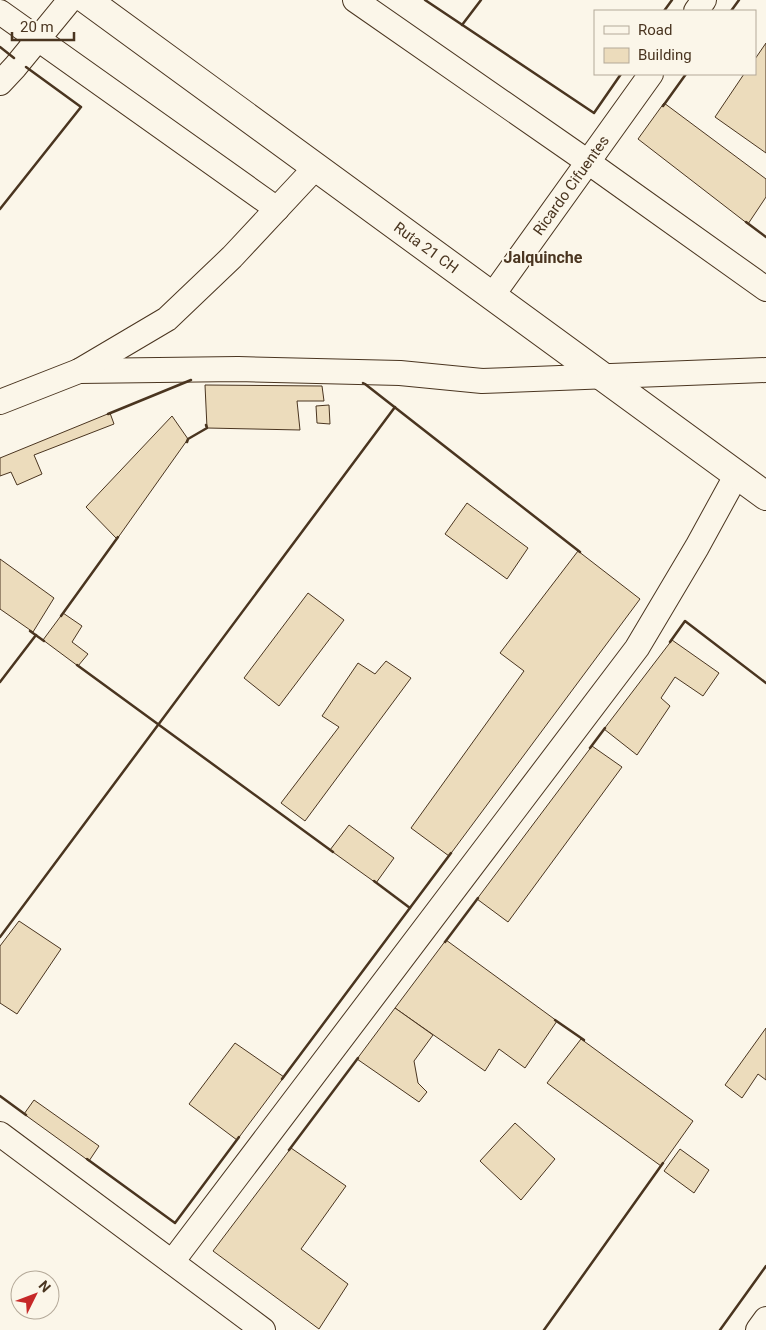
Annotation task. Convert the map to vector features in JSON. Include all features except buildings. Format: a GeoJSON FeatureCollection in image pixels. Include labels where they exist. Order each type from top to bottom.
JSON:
{"type":"FeatureCollection","features":[{"type":"Feature","properties":{"kind":"highway","name":"Ruta 21 CH"},"geometry":{"type":"LineString","coordinates":[[87,0],[766,496]]}},
{"type":"Feature","properties":{"kind":"street"},"geometry":{"type":"LineString","coordinates":[[0,83],[70,0]]}},
{"type":"Feature","properties":{"kind":"street"},"geometry":{"type":"LineString","coordinates":[[355,0],[588,162],[766,289]]}},
{"type":"Feature","properties":{"kind":"street"},"geometry":{"type":"LineString","coordinates":[[0,12],[277,209]]}},
{"type":"Feature","properties":{"kind":"street","name":"Ricardo Cifuentes"},"geometry":{"type":"LineString","coordinates":[[492,296],[650,75]]}},
{"type":"Feature","properties":{"kind":"street"},"geometry":{"type":"LineString","coordinates":[[0,402],[79,371],[167,319],[232,257],[316,167]]}},
{"type":"Feature","properties":{"kind":"street"},"geometry":{"type":"LineString","coordinates":[[79,371],[238,369],[400,373],[482,381],[766,370]]}},
{"type":"Feature","properties":{"kind":"street"},"geometry":{"type":"LineString","coordinates":[[172,1262],[637,648],[697,547],[737,474]]}},
{"type":"Feature","properties":{"kind":"street"},"geometry":{"type":"LineString","coordinates":[[0,1134],[263,1330]]}},
{"type":"Feature","properties":{"kind":"street"},"geometry":{"type":"LineString","coordinates":[[758,1330],[766,1319]]}},
{"type":"Feature","properties":{"kind":"wall"},"geometry":{"type":"LineString","coordinates":[[425,0],[594,113],[620,75]]}},
{"type":"Feature","properties":{"kind":"wall"},"geometry":{"type":"LineString","coordinates":[[462,25],[481,0]]}},
{"type":"Feature","properties":{"kind":"wall"},"geometry":{"type":"LineString","coordinates":[[665,10],[672,0]]}},
{"type":"Feature","properties":{"kind":"wall"},"geometry":{"type":"LineString","coordinates":[[732,10],[739,0]]}},
{"type":"Feature","properties":{"kind":"wall"},"geometry":{"type":"LineString","coordinates":[[0,47],[14,58]]}},
{"type":"Feature","properties":{"kind":"wall"},"geometry":{"type":"LineString","coordinates":[[0,209],[81,107],[26,67]]}},
{"type":"Feature","properties":{"kind":"wall"},"geometry":{"type":"LineString","coordinates":[[663,106],[685,75]]}},
{"type":"Feature","properties":{"kind":"wall"},"geometry":{"type":"LineString","coordinates":[[746,222],[766,237]]}},
{"type":"Feature","properties":{"kind":"wall"},"geometry":{"type":"LineString","coordinates":[[108,414],[191,380]]}},
{"type":"Feature","properties":{"kind":"wall"},"geometry":{"type":"LineString","coordinates":[[363,383],[580,552]]}},
{"type":"Feature","properties":{"kind":"wall"},"geometry":{"type":"LineString","coordinates":[[0,937],[395,407]]}},
{"type":"Feature","properties":{"kind":"wall"},"geometry":{"type":"LineString","coordinates":[[187,442],[188,439],[207,428],[206,425]]}},
{"type":"Feature","properties":{"kind":"wall"},"geometry":{"type":"LineString","coordinates":[[61,616],[118,537]]}},
{"type":"Feature","properties":{"kind":"wall"},"geometry":{"type":"LineString","coordinates":[[670,642],[685,621],[766,683]]}},
{"type":"Feature","properties":{"kind":"wall"},"geometry":{"type":"LineString","coordinates":[[30,631],[44,641]]}},
{"type":"Feature","properties":{"kind":"wall"},"geometry":{"type":"LineString","coordinates":[[0,682],[36,635]]}},
{"type":"Feature","properties":{"kind":"wall"},"geometry":{"type":"LineString","coordinates":[[77,665],[333,852]]}},
{"type":"Feature","properties":{"kind":"wall"},"geometry":{"type":"LineString","coordinates":[[590,748],[605,728]]}},
{"type":"Feature","properties":{"kind":"wall"},"geometry":{"type":"LineString","coordinates":[[282,1079],[451,853]]}},
{"type":"Feature","properties":{"kind":"wall"},"geometry":{"type":"LineString","coordinates":[[374,881],[410,908]]}},
{"type":"Feature","properties":{"kind":"wall"},"geometry":{"type":"LineString","coordinates":[[445,942],[478,898]]}},
{"type":"Feature","properties":{"kind":"wall"},"geometry":{"type":"LineString","coordinates":[[555,1020],[584,1040]]}},
{"type":"Feature","properties":{"kind":"wall"},"geometry":{"type":"LineString","coordinates":[[289,1150],[358,1058]]}},
{"type":"Feature","properties":{"kind":"wall"},"geometry":{"type":"LineString","coordinates":[[0,1096],[26,1115]]}},
{"type":"Feature","properties":{"kind":"wall"},"geometry":{"type":"LineString","coordinates":[[87,1159],[175,1223],[239,1137]]}},
{"type":"Feature","properties":{"kind":"wall"},"geometry":{"type":"LineString","coordinates":[[544,1330],[663,1163]]}},
{"type":"Feature","properties":{"kind":"wall"},"geometry":{"type":"LineString","coordinates":[[720,1330],[766,1266]]}},
{"type":"Feature","properties":{"kind":"district","name":"Jalquinche"},"geometry":{"type":"Point","coordinates":[543,257]}}]}
